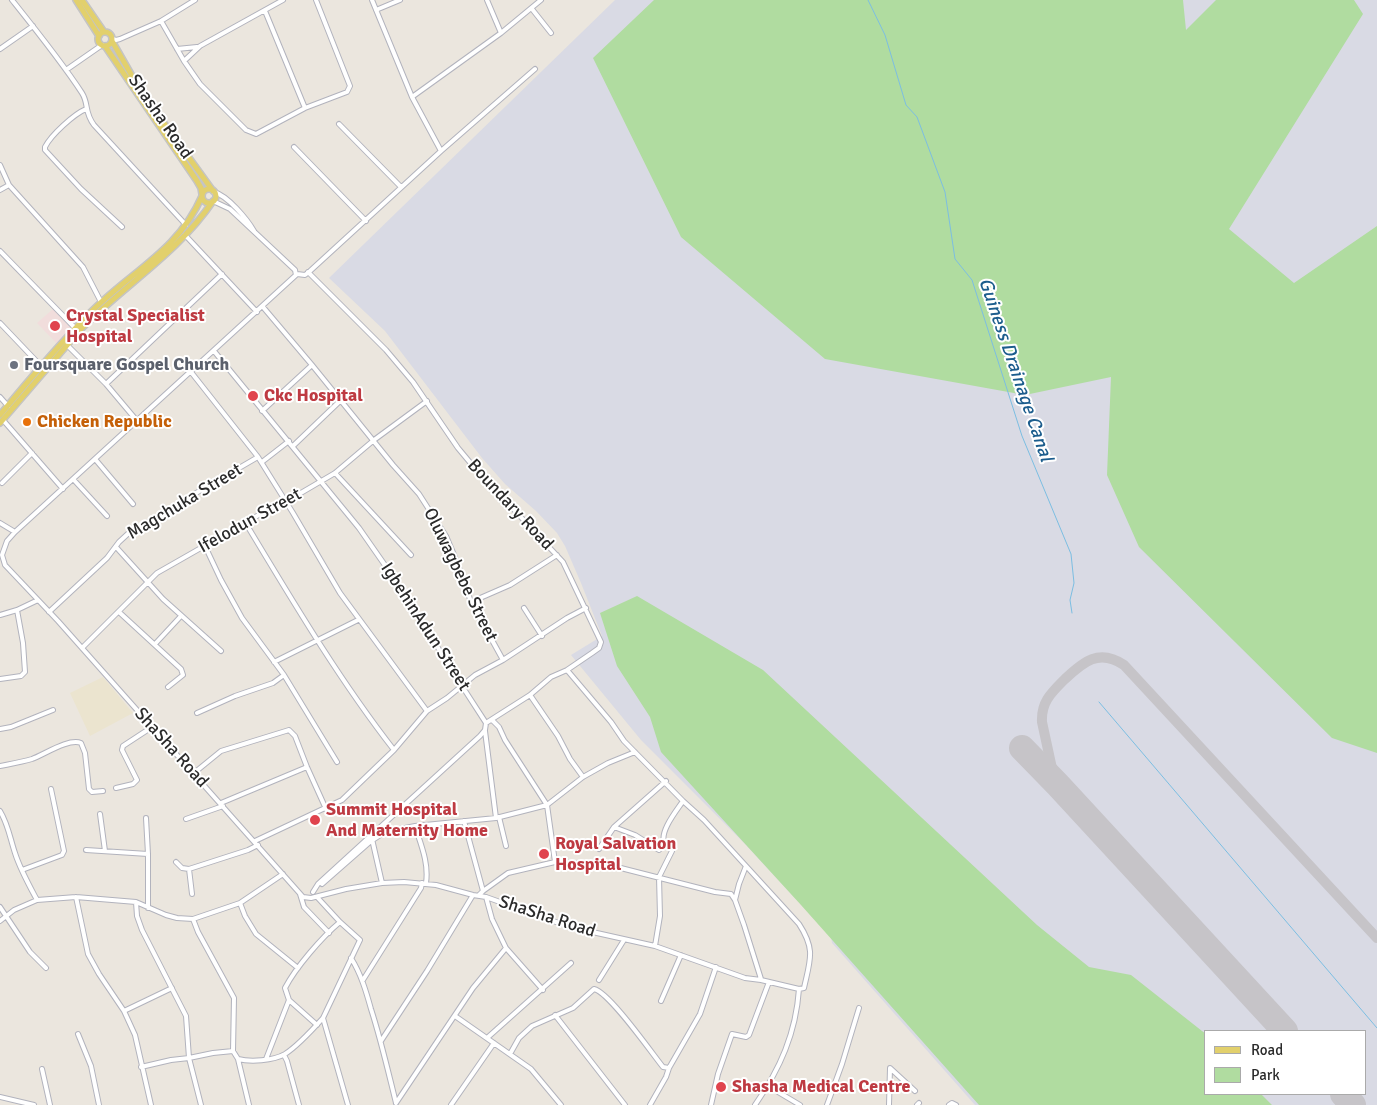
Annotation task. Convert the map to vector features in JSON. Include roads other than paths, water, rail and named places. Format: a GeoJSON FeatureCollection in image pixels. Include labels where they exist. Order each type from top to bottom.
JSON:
{"type":"FeatureCollection","features":[{"type":"Feature","properties":{"kind":"main road"},"geometry":{"type":"LineString","coordinates":[[76,0],[99,36],[99,41],[104,45],[112,40],[109,33],[104,32],[82,0]]}},
{"type":"Feature","properties":{"kind":"main road"},"geometry":{"type":"LineString","coordinates":[[99,36],[104,32]]}},
{"type":"Feature","properties":{"kind":"main road","name":"Shasha Road"},"geometry":{"type":"LineString","coordinates":[[112,40],[140,90],[214,191]]}},
{"type":"Feature","properties":{"kind":"main road","name":"Shasha Road"},"geometry":{"type":"LineString","coordinates":[[104,45],[202,188],[202,195]]}},
{"type":"Feature","properties":{"kind":"main road"},"geometry":{"type":"LineString","coordinates":[[1,419],[8,406],[14,402],[106,301],[153,266],[185,235],[215,198],[214,191],[206,190],[193,216],[153,261],[106,301],[76,329],[41,366],[14,402],[1,419]]}},
{"type":"Feature","properties":{"kind":"main road"},"geometry":{"type":"LineString","coordinates":[[202,195],[206,202],[213,201]]}},
{"type":"Feature","properties":{"kind":"street"},"geometry":{"type":"LineString","coordinates":[[12,0],[84,96],[86,109],[94,126],[186,225]]}},
{"type":"Feature","properties":{"kind":"street"},"geometry":{"type":"LineString","coordinates":[[112,40],[120,39],[161,21],[195,0]]}},
{"type":"Feature","properties":{"kind":"street"},"geometry":{"type":"LineString","coordinates":[[184,60],[200,46],[283,0]]}},
{"type":"Feature","properties":{"kind":"street"},"geometry":{"type":"LineString","coordinates":[[161,21],[200,84],[251,133],[256,134],[305,108],[347,92],[349,89],[350,86],[316,0]]}},
{"type":"Feature","properties":{"kind":"street"},"geometry":{"type":"LineString","coordinates":[[372,0],[412,98],[441,151]]}},
{"type":"Feature","properties":{"kind":"street"},"geometry":{"type":"LineString","coordinates":[[376,10],[400,0]]}},
{"type":"Feature","properties":{"kind":"street"},"geometry":{"type":"LineString","coordinates":[[488,0],[501,33]]}},
{"type":"Feature","properties":{"kind":"street"},"geometry":{"type":"LineString","coordinates":[[412,98],[501,33],[541,0]]}},
{"type":"Feature","properties":{"kind":"street"},"geometry":{"type":"LineString","coordinates":[[532,9],[551,33]]}},
{"type":"Feature","properties":{"kind":"street"},"geometry":{"type":"LineString","coordinates":[[265,11],[305,108]]}},
{"type":"Feature","properties":{"kind":"street"},"geometry":{"type":"LineString","coordinates":[[0,49],[33,26]]}},
{"type":"Feature","properties":{"kind":"street"},"geometry":{"type":"LineString","coordinates":[[66,70],[104,45]]}},
{"type":"Feature","properties":{"kind":"street"},"geometry":{"type":"LineString","coordinates":[[177,49],[200,46]]}},
{"type":"Feature","properties":{"kind":"street"},"geometry":{"type":"LineString","coordinates":[[213,201],[230,209],[297,274],[305,275],[441,151],[535,69]]}},
{"type":"Feature","properties":{"kind":"street"},"geometry":{"type":"LineString","coordinates":[[86,109],[76,115],[48,141],[45,150],[81,189],[122,227]]}},
{"type":"Feature","properties":{"kind":"street"},"geometry":{"type":"LineString","coordinates":[[339,124],[401,187]]}},
{"type":"Feature","properties":{"kind":"street"},"geometry":{"type":"LineString","coordinates":[[294,146],[366,220]]}},
{"type":"Feature","properties":{"kind":"street"},"geometry":{"type":"LineString","coordinates":[[0,165],[9,186],[77,260],[106,301]]}},
{"type":"Feature","properties":{"kind":"street"},"geometry":{"type":"LineString","coordinates":[[0,190],[9,186]]}},
{"type":"Feature","properties":{"kind":"street"},"geometry":{"type":"LineString","coordinates":[[214,191],[225,198],[243,216],[256,233]]}},
{"type":"Feature","properties":{"kind":"street"},"geometry":{"type":"LineString","coordinates":[[185,235],[257,312]]}},
{"type":"Feature","properties":{"kind":"street"},"geometry":{"type":"LineString","coordinates":[[0,251],[76,329]]}},
{"type":"Feature","properties":{"kind":"street","name":"Boundary Road"},"geometry":{"type":"LineString","coordinates":[[308,272],[386,350],[413,382],[468,460],[522,520],[557,555],[568,570],[601,642],[601,645],[567,670],[552,677],[530,695],[486,723]]}},
{"type":"Feature","properties":{"kind":"street"},"geometry":{"type":"LineString","coordinates":[[106,384],[222,274]]}},
{"type":"Feature","properties":{"kind":"street","name":"ShaSha Road"},"geometry":{"type":"LineString","coordinates":[[297,274],[138,422],[15,532],[4,546],[1,559],[5,565],[257,843],[282,874],[306,898],[382,883],[424,883],[486,897],[570,926],[656,946],[745,978],[800,989]]}},
{"type":"Feature","properties":{"kind":"street","name":"Oluwagbebe Street"},"geometry":{"type":"LineString","coordinates":[[263,307],[406,478],[431,511],[446,536],[471,602],[503,660]]}},
{"type":"Feature","properties":{"kind":"street"},"geometry":{"type":"LineString","coordinates":[[0,324],[41,366]]}},
{"type":"Feature","properties":{"kind":"street"},"geometry":{"type":"LineString","coordinates":[[67,344],[106,384],[138,422]]}},
{"type":"Feature","properties":{"kind":"street","name":"IgbehinAdun Street"},"geometry":{"type":"LineString","coordinates":[[214,350],[262,411],[360,528],[486,723]]}},
{"type":"Feature","properties":{"kind":"street"},"geometry":{"type":"LineString","coordinates":[[262,411],[312,364]]}},
{"type":"Feature","properties":{"kind":"street"},"geometry":{"type":"LineString","coordinates":[[191,372],[262,462],[331,580],[358,620],[427,711]]}},
{"type":"Feature","properties":{"kind":"street"},"geometry":{"type":"LineString","coordinates":[[0,397],[8,406]]}},
{"type":"Feature","properties":{"kind":"street"},"geometry":{"type":"LineString","coordinates":[[293,446],[341,400]]}},
{"type":"Feature","properties":{"kind":"street","name":"Ifelodun Street"},"geometry":{"type":"LineString","coordinates":[[82,648],[157,573],[245,522],[322,482],[427,401]]}},
{"type":"Feature","properties":{"kind":"street"},"geometry":{"type":"LineString","coordinates":[[1,419],[63,489]]}},
{"type":"Feature","properties":{"kind":"street","name":"Magchuka Street"},"geometry":{"type":"LineString","coordinates":[[262,462],[288,441]]}},
{"type":"Feature","properties":{"kind":"street"},"geometry":{"type":"LineString","coordinates":[[2,483],[32,453]]}},
{"type":"Feature","properties":{"kind":"street","name":"Magchuka Street"},"geometry":{"type":"LineString","coordinates":[[49,612],[107,558],[132,530],[166,514],[184,500],[258,457]]}},
{"type":"Feature","properties":{"kind":"street"},"geometry":{"type":"LineString","coordinates":[[95,459],[133,504]]}},
{"type":"Feature","properties":{"kind":"street"},"geometry":{"type":"LineString","coordinates":[[335,473],[411,555]]}},
{"type":"Feature","properties":{"kind":"street"},"geometry":{"type":"LineString","coordinates":[[73,479],[107,516]]}},
{"type":"Feature","properties":{"kind":"street"},"geometry":{"type":"LineString","coordinates":[[245,522],[318,641],[394,750]]}},
{"type":"Feature","properties":{"kind":"street"},"geometry":{"type":"LineString","coordinates":[[0,523],[15,532]]}},
{"type":"Feature","properties":{"kind":"street"},"geometry":{"type":"LineString","coordinates":[[205,546],[242,618],[284,676],[337,762]]}},
{"type":"Feature","properties":{"kind":"street"},"geometry":{"type":"LineString","coordinates":[[116,547],[181,616],[221,651]]}},
{"type":"Feature","properties":{"kind":"street"},"geometry":{"type":"LineString","coordinates":[[471,602],[510,585],[557,555]]}},
{"type":"Feature","properties":{"kind":"street"},"geometry":{"type":"LineString","coordinates":[[0,615],[17,610],[38,600]]}},
{"type":"Feature","properties":{"kind":"street"},"geometry":{"type":"LineString","coordinates":[[524,608],[542,636]]}},
{"type":"Feature","properties":{"kind":"street"},"geometry":{"type":"LineString","coordinates":[[176,862],[182,868],[189,869],[248,850],[257,843],[342,800],[394,750],[427,711],[475,675],[503,660],[567,618],[586,608]]}},
{"type":"Feature","properties":{"kind":"street"},"geometry":{"type":"LineString","coordinates":[[0,679],[21,676],[24,672],[23,643],[17,610]]}},
{"type":"Feature","properties":{"kind":"street"},"geometry":{"type":"LineString","coordinates":[[119,612],[178,665],[183,672],[181,677],[168,687]]}},
{"type":"Feature","properties":{"kind":"street"},"geometry":{"type":"LineString","coordinates":[[155,644],[181,616]]}},
{"type":"Feature","properties":{"kind":"street"},"geometry":{"type":"LineString","coordinates":[[274,662],[358,620]]}},
{"type":"Feature","properties":{"kind":"street"},"geometry":{"type":"LineString","coordinates":[[567,670],[611,722],[624,741],[704,820],[799,924],[808,937],[810,960],[804,988],[800,989],[795,1022],[778,1068],[755,1105]]}},
{"type":"Feature","properties":{"kind":"street"},"geometry":{"type":"LineString","coordinates":[[197,713],[274,682],[284,676]]}},
{"type":"Feature","properties":{"kind":"street"},"geometry":{"type":"LineString","coordinates":[[530,695],[583,777]]}},
{"type":"Feature","properties":{"kind":"street"},"geometry":{"type":"LineString","coordinates":[[0,729],[53,710]]}},
{"type":"Feature","properties":{"kind":"street"},"geometry":{"type":"LineString","coordinates":[[492,720],[499,727],[505,740],[547,805],[555,862]]}},
{"type":"Feature","properties":{"kind":"street"},"geometry":{"type":"LineString","coordinates":[[486,723],[485,730],[497,817],[506,846]]}},
{"type":"Feature","properties":{"kind":"street"},"geometry":{"type":"LineString","coordinates":[[116,788],[133,784],[136,780],[122,750],[124,746],[152,727]]}},
{"type":"Feature","properties":{"kind":"street"},"geometry":{"type":"LineString","coordinates":[[194,773],[221,752],[286,730],[292,732],[295,736],[326,809]]}},
{"type":"Feature","properties":{"kind":"street"},"geometry":{"type":"LineString","coordinates":[[306,898],[390,817],[485,730]]}},
{"type":"Feature","properties":{"kind":"street"},"geometry":{"type":"LineString","coordinates":[[0,766],[31,759],[66,744],[78,742],[82,743],[86,753],[89,789],[92,792],[103,791]]}},
{"type":"Feature","properties":{"kind":"street"},"geometry":{"type":"LineString","coordinates":[[313,892],[318,884],[385,832],[415,826],[497,817],[547,805],[583,777],[608,763],[635,752]]}},
{"type":"Feature","properties":{"kind":"street"},"geometry":{"type":"LineString","coordinates":[[186,819],[307,767]]}},
{"type":"Feature","properties":{"kind":"street"},"geometry":{"type":"LineString","coordinates":[[599,849],[614,827],[666,782]]}},
{"type":"Feature","properties":{"kind":"street"},"geometry":{"type":"LineString","coordinates":[[22,870],[62,855],[64,851],[51,790]]}},
{"type":"Feature","properties":{"kind":"street"},"geometry":{"type":"LineString","coordinates":[[656,946],[660,916],[659,877],[672,852],[672,849],[665,844],[663,838],[664,830],[683,800]]}},
{"type":"Feature","properties":{"kind":"street"},"geometry":{"type":"LineString","coordinates":[[0,811],[22,870],[37,900]]}},
{"type":"Feature","properties":{"kind":"street"},"geometry":{"type":"LineString","coordinates":[[100,814],[105,851]]}},
{"type":"Feature","properties":{"kind":"street"},"geometry":{"type":"LineString","coordinates":[[146,818],[148,908]]}},
{"type":"Feature","properties":{"kind":"street"},"geometry":{"type":"LineString","coordinates":[[464,821],[483,891]]}},
{"type":"Feature","properties":{"kind":"street"},"geometry":{"type":"LineString","coordinates":[[363,980],[424,883],[428,871],[415,826]]}},
{"type":"Feature","properties":{"kind":"street"},"geometry":{"type":"LineString","coordinates":[[614,827],[635,835],[660,850],[665,844]]}},
{"type":"Feature","properties":{"kind":"street"},"geometry":{"type":"LineString","coordinates":[[373,835],[371,841],[382,883]]}},
{"type":"Feature","properties":{"kind":"street"},"geometry":{"type":"LineString","coordinates":[[86,850],[148,854]]}},
{"type":"Feature","properties":{"kind":"street"},"geometry":{"type":"LineString","coordinates":[[479,896],[508,873],[555,862],[609,865],[715,892],[731,894],[735,900],[761,980]]}},
{"type":"Feature","properties":{"kind":"street"},"geometry":{"type":"LineString","coordinates":[[735,900],[746,866]]}},
{"type":"Feature","properties":{"kind":"street"},"geometry":{"type":"LineString","coordinates":[[189,869],[192,894]]}},
{"type":"Feature","properties":{"kind":"street"},"geometry":{"type":"LineString","coordinates":[[0,920],[6,915],[37,900],[76,897],[136,902],[177,918],[193,919],[240,903],[282,874]]}},
{"type":"Feature","properties":{"kind":"street"},"geometry":{"type":"LineString","coordinates":[[299,891],[304,907],[329,933]]}},
{"type":"Feature","properties":{"kind":"street"},"geometry":{"type":"LineString","coordinates":[[381,1041],[427,971],[473,895]]}},
{"type":"Feature","properties":{"kind":"street"},"geometry":{"type":"LineString","coordinates":[[76,897],[88,954],[124,1011],[135,1035],[151,1105]]}},
{"type":"Feature","properties":{"kind":"street"},"geometry":{"type":"LineString","coordinates":[[238,1059],[251,1062],[284,1055],[323,1018],[360,940],[317,897]]}},
{"type":"Feature","properties":{"kind":"street"},"geometry":{"type":"LineString","coordinates":[[486,897],[492,919],[506,948],[543,990]]}},
{"type":"Feature","properties":{"kind":"street"},"geometry":{"type":"LineString","coordinates":[[136,902],[137,916],[142,930],[186,1016],[189,1058],[201,1105]]}},
{"type":"Feature","properties":{"kind":"street"},"geometry":{"type":"LineString","coordinates":[[240,903],[245,916],[256,934],[298,968]]}},
{"type":"Feature","properties":{"kind":"street"},"geometry":{"type":"LineString","coordinates":[[0,907],[30,952],[46,968]]}},
{"type":"Feature","properties":{"kind":"street"},"geometry":{"type":"LineString","coordinates":[[193,919],[198,932],[234,998],[233,1051],[238,1059],[249,1105]]}},
{"type":"Feature","properties":{"kind":"street"},"geometry":{"type":"LineString","coordinates":[[317,1025],[289,1000],[285,988],[298,968],[340,922]]}},
{"type":"Feature","properties":{"kind":"street"},"geometry":{"type":"LineString","coordinates":[[598,980],[624,940]]}},
{"type":"Feature","properties":{"kind":"street"},"geometry":{"type":"LineString","coordinates":[[396,1104],[473,988],[506,948]]}},
{"type":"Feature","properties":{"kind":"street"},"geometry":{"type":"LineString","coordinates":[[661,1001],[680,955]]}},
{"type":"Feature","properties":{"kind":"street"},"geometry":{"type":"LineString","coordinates":[[351,958],[363,980],[381,1041],[396,1104]]}},
{"type":"Feature","properties":{"kind":"street"},"geometry":{"type":"LineString","coordinates":[[487,1038],[571,963]]}},
{"type":"Feature","properties":{"kind":"street"},"geometry":{"type":"LineString","coordinates":[[650,1105],[700,1014],[716,968]]}},
{"type":"Feature","properties":{"kind":"street"},"geometry":{"type":"LineString","coordinates":[[712,1105],[718,1074],[732,1034],[746,1037],[749,1035],[769,982]]}},
{"type":"Feature","properties":{"kind":"street"},"geometry":{"type":"LineString","coordinates":[[124,1011],[172,988]]}},
{"type":"Feature","properties":{"kind":"street"},"geometry":{"type":"LineString","coordinates":[[510,1054],[519,1038],[532,1026],[573,1008],[592,990],[597,989],[619,1012],[663,1066],[669,1068]]}},
{"type":"Feature","properties":{"kind":"street"},"geometry":{"type":"LineString","coordinates":[[266,1059],[289,1000]]}},
{"type":"Feature","properties":{"kind":"street"},"geometry":{"type":"LineString","coordinates":[[827,1105],[859,1008]]}},
{"type":"Feature","properties":{"kind":"street"},"geometry":{"type":"LineString","coordinates":[[555,1015],[625,1105]]}},
{"type":"Feature","properties":{"kind":"street"},"geometry":{"type":"LineString","coordinates":[[455,1016],[531,1070],[561,1105]]}},
{"type":"Feature","properties":{"kind":"street"},"geometry":{"type":"LineString","coordinates":[[323,1018],[348,1105]]}},
{"type":"Feature","properties":{"kind":"street"},"geometry":{"type":"LineString","coordinates":[[78,1034],[92,1066],[99,1105]]}},
{"type":"Feature","properties":{"kind":"street"},"geometry":{"type":"LineString","coordinates":[[451,1105],[494,1043]]}},
{"type":"Feature","properties":{"kind":"street"},"geometry":{"type":"LineString","coordinates":[[141,1067],[171,1060],[233,1051]]}},
{"type":"Feature","properties":{"kind":"street"},"geometry":{"type":"LineString","coordinates":[[284,1055],[299,1105]]}},
{"type":"Feature","properties":{"kind":"street"},"geometry":{"type":"LineString","coordinates":[[889,1105],[890,1068],[916,1091]]}},
{"type":"Feature","properties":{"kind":"street"},"geometry":{"type":"LineString","coordinates":[[42,1069],[50,1105]]}},
{"type":"Feature","properties":{"kind":"street"},"geometry":{"type":"LineString","coordinates":[[768,1086],[800,1105]]}},
{"type":"Feature","properties":{"kind":"street"},"geometry":{"type":"LineString","coordinates":[[0,1097],[34,1105]]}},
{"type":"Feature","properties":{"kind":"street"},"geometry":{"type":"LineString","coordinates":[[949,1105],[952,1103],[956,1105]]}},
{"type":"Feature","properties":{"kind":"waterway","name":"Guiness Drainage Canal"},"geometry":{"type":"LineString","coordinates":[[868,0],[885,35],[906,105],[917,117],[945,192],[955,259],[972,280],[1022,436],[1071,554],[1074,583],[1070,600],[1072,613]]}},
{"type":"Feature","properties":{"kind":"waterway"},"geometry":{"type":"LineString","coordinates":[[1099,702],[1377,1028]]}},
{"type":"Feature","properties":{"kind":"place","name":"Crystal Specialist Hospital"},"geometry":{"type":"Point","coordinates":[55,326]}},
{"type":"Feature","properties":{"kind":"place","name":"Foursquare Gospel Church"},"geometry":{"type":"Point","coordinates":[14,365]}},
{"type":"Feature","properties":{"kind":"place","name":"Ckc Hospital"},"geometry":{"type":"Point","coordinates":[253,396]}},
{"type":"Feature","properties":{"kind":"place","name":"Chicken Republic"},"geometry":{"type":"Point","coordinates":[27,422]}},
{"type":"Feature","properties":{"kind":"place","name":"Summit Hospital And Maternity Home"},"geometry":{"type":"Point","coordinates":[315,820]}},
{"type":"Feature","properties":{"kind":"place","name":"Royal Salvation Hospital"},"geometry":{"type":"Point","coordinates":[544,854]}},
{"type":"Feature","properties":{"kind":"place","name":"Shasha Medical Centre"},"geometry":{"type":"Point","coordinates":[721,1087]}}]}
